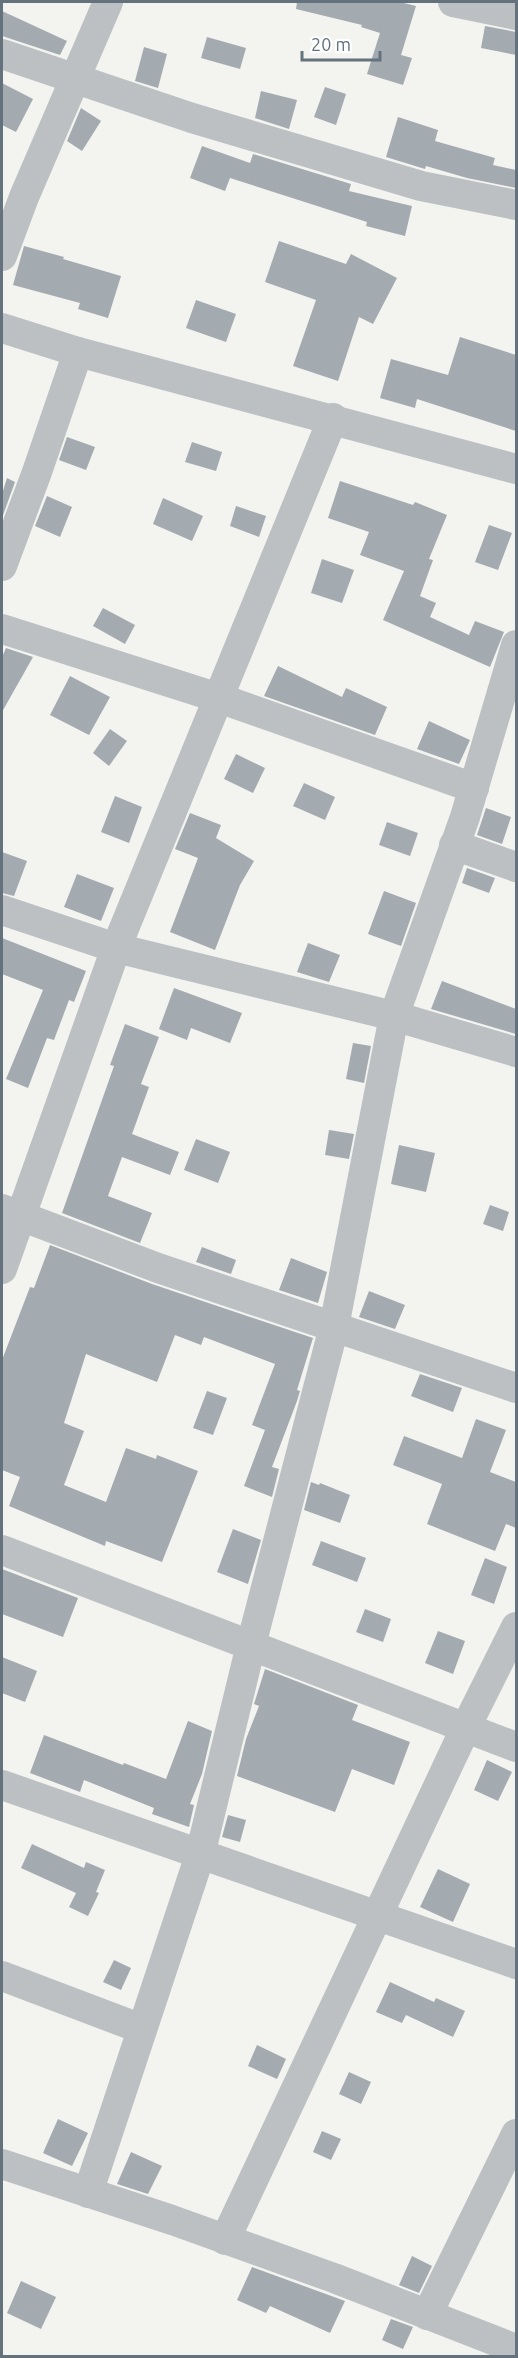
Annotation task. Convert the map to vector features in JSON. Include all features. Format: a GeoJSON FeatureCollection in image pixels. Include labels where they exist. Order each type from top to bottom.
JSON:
{"type":"FeatureCollection","features":[{"type":"Feature","properties":{"kind":"street"},"geometry":{"type":"LineString","coordinates":[[2,256],[24,197],[108,2]]}},
{"type":"Feature","properties":{"kind":"street"},"geometry":{"type":"LineString","coordinates":[[453,2],[516,15]]}},
{"type":"Feature","properties":{"kind":"street"},"geometry":{"type":"LineString","coordinates":[[2,54],[192,118],[421,186],[516,206]]}},
{"type":"Feature","properties":{"kind":"street"},"geometry":{"type":"LineString","coordinates":[[2,328],[78,352],[333,418],[516,469]]}},
{"type":"Feature","properties":{"kind":"street"},"geometry":{"type":"LineString","coordinates":[[2,566],[78,352]]}},
{"type":"Feature","properties":{"kind":"street"},"geometry":{"type":"LineString","coordinates":[[2,1269],[10,1213],[333,418]]}},
{"type":"Feature","properties":{"kind":"street"},"geometry":{"type":"LineString","coordinates":[[2,629],[219,698],[474,788]]}},
{"type":"Feature","properties":{"kind":"street"},"geometry":{"type":"LineString","coordinates":[[88,2193],[200,1855],[251,1645],[334,1327],[394,1016],[474,788],[516,645]]}},
{"type":"Feature","properties":{"kind":"street"},"geometry":{"type":"LineString","coordinates":[[454,845],[516,867]]}},
{"type":"Feature","properties":{"kind":"street"},"geometry":{"type":"LineString","coordinates":[[2,910],[116,948],[394,1016],[516,1052]]}},
{"type":"Feature","properties":{"kind":"street"},"geometry":{"type":"LineString","coordinates":[[10,1213],[169,1271],[516,1388]]}},
{"type":"Feature","properties":{"kind":"street"},"geometry":{"type":"LineString","coordinates":[[2,1550],[516,1747]]}},
{"type":"Feature","properties":{"kind":"street"},"geometry":{"type":"LineString","coordinates":[[225,2240],[466,1727],[516,1627]]}},
{"type":"Feature","properties":{"kind":"street"},"geometry":{"type":"LineString","coordinates":[[2,1785],[516,1964]]}},
{"type":"Feature","properties":{"kind":"street"},"geometry":{"type":"LineString","coordinates":[[2,1976],[142,2029]]}},
{"type":"Feature","properties":{"kind":"street"},"geometry":{"type":"LineString","coordinates":[[427,2315],[516,2134]]}},
{"type":"Feature","properties":{"kind":"street"},"geometry":{"type":"LineString","coordinates":[[2,2164],[334,2278],[516,2349]]}},
{"type":"Feature","properties":{"kind":"building"},"geometry":{"type":"Polygon","coordinates":[[[297,2],[400,2],[416,6],[401,55],[412,58],[403,85],[367,74],[380,33],[361,27],[362,25],[296,9],[297,2]]]}},
{"type":"Feature","properties":{"kind":"building"},"geometry":{"type":"Polygon","coordinates":[[[2,11],[67,41],[60,55],[2,36],[2,11]]]}},
{"type":"Feature","properties":{"kind":"building"},"geometry":{"type":"Polygon","coordinates":[[[485,26],[516,32],[516,55],[481,48],[485,26]]]}},
{"type":"Feature","properties":{"kind":"building"},"geometry":{"type":"Polygon","coordinates":[[[207,37],[246,48],[240,69],[201,58],[207,37]]]}},
{"type":"Feature","properties":{"kind":"building"},"geometry":{"type":"Polygon","coordinates":[[[144,47],[167,54],[158,88],[135,81],[144,47]]]}},
{"type":"Feature","properties":{"kind":"building"},"geometry":{"type":"Polygon","coordinates":[[[2,83],[33,99],[16,132],[2,125],[2,83]]]}},
{"type":"Feature","properties":{"kind":"building"},"geometry":{"type":"Polygon","coordinates":[[[325,87],[346,94],[336,125],[314,117],[325,87]]]}},
{"type":"Feature","properties":{"kind":"building"},"geometry":{"type":"Polygon","coordinates":[[[261,91],[297,100],[289,129],[255,118],[261,91]]]}},
{"type":"Feature","properties":{"kind":"building"},"geometry":{"type":"Polygon","coordinates":[[[81,108],[101,121],[82,151],[67,141],[81,108]]]}},
{"type":"Feature","properties":{"kind":"building"},"geometry":{"type":"Polygon","coordinates":[[[398,117],[438,130],[435,141],[495,158],[493,165],[516,170],[516,188],[467,178],[426,166],[425,169],[386,157],[398,117]]]}},
{"type":"Feature","properties":{"kind":"building"},"geometry":{"type":"Polygon","coordinates":[[[202,146],[250,163],[253,154],[351,184],[349,191],[412,206],[405,236],[366,226],[367,222],[230,178],[225,191],[190,178],[202,146]]]}},
{"type":"Feature","properties":{"kind":"building"},"geometry":{"type":"Polygon","coordinates":[[[279,241],[346,264],[351,254],[397,278],[373,324],[359,317],[338,381],[293,366],[316,300],[265,282],[279,241]]]}},
{"type":"Feature","properties":{"kind":"building"},"geometry":{"type":"Polygon","coordinates":[[[24,246],[121,276],[108,318],[78,309],[80,303],[13,285],[24,246]]]}},
{"type":"Feature","properties":{"kind":"building"},"geometry":{"type":"Polygon","coordinates":[[[196,300],[236,314],[226,342],[186,328],[196,300]]]}},
{"type":"Feature","properties":{"kind":"building"},"geometry":{"type":"Polygon","coordinates":[[[460,337],[516,355],[516,431],[417,399],[415,408],[380,398],[391,359],[448,375],[460,337]]]}},
{"type":"Feature","properties":{"kind":"building"},"geometry":{"type":"Polygon","coordinates":[[[67,437],[95,447],[86,470],[59,460],[67,437]]]}},
{"type":"Feature","properties":{"kind":"building"},"geometry":{"type":"Polygon","coordinates":[[[192,442],[222,452],[216,471],[185,462],[192,442]]]}},
{"type":"Feature","properties":{"kind":"building"},"geometry":{"type":"Polygon","coordinates":[[[7,478],[15,482],[2,518],[2,494],[7,478]]]}},
{"type":"Feature","properties":{"kind":"building"},"geometry":{"type":"Polygon","coordinates":[[[340,481],[413,505],[415,502],[447,515],[429,559],[433,560],[420,596],[436,603],[430,617],[469,635],[475,621],[504,632],[490,667],[383,620],[404,571],[360,555],[369,532],[328,518],[340,481]]]}},
{"type":"Feature","properties":{"kind":"building"},"geometry":{"type":"Polygon","coordinates":[[[47,496],[72,507],[60,537],[35,526],[47,496]]]}},
{"type":"Feature","properties":{"kind":"building"},"geometry":{"type":"Polygon","coordinates":[[[163,498],[203,516],[192,541],[153,524],[163,498]]]}},
{"type":"Feature","properties":{"kind":"building"},"geometry":{"type":"Polygon","coordinates":[[[236,506],[266,516],[259,537],[230,526],[236,506]]]}},
{"type":"Feature","properties":{"kind":"building"},"geometry":{"type":"Polygon","coordinates":[[[489,525],[512,533],[498,570],[475,562],[489,525]]]}},
{"type":"Feature","properties":{"kind":"building"},"geometry":{"type":"Polygon","coordinates":[[[322,559],[354,570],[342,603],[311,593],[322,559]]]}},
{"type":"Feature","properties":{"kind":"building"},"geometry":{"type":"Polygon","coordinates":[[[103,608],[135,625],[125,644],[93,626],[103,608]]]}},
{"type":"Feature","properties":{"kind":"building"},"geometry":{"type":"Polygon","coordinates":[[[6,648],[33,657],[2,712],[2,657],[6,648]]]}},
{"type":"Feature","properties":{"kind":"building"},"geometry":{"type":"Polygon","coordinates":[[[278,666],[342,697],[346,688],[387,707],[375,735],[264,696],[278,666]]]}},
{"type":"Feature","properties":{"kind":"building"},"geometry":{"type":"Polygon","coordinates":[[[70,676],[110,697],[89,735],[50,715],[70,676]]]}},
{"type":"Feature","properties":{"kind":"building"},"geometry":{"type":"Polygon","coordinates":[[[429,721],[470,740],[459,764],[417,749],[429,721]]]}},
{"type":"Feature","properties":{"kind":"building"},"geometry":{"type":"Polygon","coordinates":[[[110,729],[127,741],[109,766],[93,753],[110,729]]]}},
{"type":"Feature","properties":{"kind":"building"},"geometry":{"type":"Polygon","coordinates":[[[236,754],[265,768],[253,793],[224,779],[236,754]]]}},
{"type":"Feature","properties":{"kind":"building"},"geometry":{"type":"Polygon","coordinates":[[[304,783],[335,797],[325,820],[293,806],[304,783]]]}},
{"type":"Feature","properties":{"kind":"building"},"geometry":{"type":"Polygon","coordinates":[[[115,796],[142,807],[129,843],[101,832],[115,796]]]}},
{"type":"Feature","properties":{"kind":"building"},"geometry":{"type":"Polygon","coordinates":[[[486,808],[511,817],[502,844],[477,835],[486,808]]]}},
{"type":"Feature","properties":{"kind":"building"},"geometry":{"type":"Polygon","coordinates":[[[190,813],[221,825],[216,838],[254,861],[240,885],[215,950],[170,932],[198,858],[175,849],[190,813]]]}},
{"type":"Feature","properties":{"kind":"building"},"geometry":{"type":"Polygon","coordinates":[[[387,822],[418,833],[410,856],[379,845],[387,822]]]}},
{"type":"Feature","properties":{"kind":"building"},"geometry":{"type":"Polygon","coordinates":[[[2,852],[27,861],[14,896],[2,893],[2,852]]]}},
{"type":"Feature","properties":{"kind":"building"},"geometry":{"type":"Polygon","coordinates":[[[467,868],[495,878],[489,893],[462,883],[467,868]]]}},
{"type":"Feature","properties":{"kind":"building"},"geometry":{"type":"Polygon","coordinates":[[[77,874],[114,888],[101,921],[64,907],[77,874]]]}},
{"type":"Feature","properties":{"kind":"building"},"geometry":{"type":"Polygon","coordinates":[[[384,891],[416,903],[401,946],[368,934],[384,891]]]}},
{"type":"Feature","properties":{"kind":"building"},"geometry":{"type":"Polygon","coordinates":[[[2,938],[86,971],[74,1002],[69,1000],[54,1040],[47,1038],[28,1088],[6,1079],[43,990],[2,974],[2,938]]]}},
{"type":"Feature","properties":{"kind":"building"},"geometry":{"type":"Polygon","coordinates":[[[308,943],[340,955],[329,982],[297,972],[308,943]]]}},
{"type":"Feature","properties":{"kind":"building"},"geometry":{"type":"Polygon","coordinates":[[[442,981],[516,1009],[516,1034],[431,1009],[442,981]]]}},
{"type":"Feature","properties":{"kind":"building"},"geometry":{"type":"Polygon","coordinates":[[[174,988],[242,1013],[230,1043],[191,1028],[187,1040],[159,1029],[174,988]]]}},
{"type":"Feature","properties":{"kind":"building"},"geometry":{"type":"Polygon","coordinates":[[[125,1024],[159,1037],[141,1084],[149,1087],[132,1134],[179,1152],[170,1175],[122,1157],[108,1196],[152,1213],[140,1243],[62,1213],[114,1066],[110,1065],[125,1024]]]}},
{"type":"Feature","properties":{"kind":"building"},"geometry":{"type":"Polygon","coordinates":[[[353,1043],[371,1046],[364,1083],[346,1079],[353,1043]]]}},
{"type":"Feature","properties":{"kind":"building"},"geometry":{"type":"Polygon","coordinates":[[[329,1130],[354,1134],[349,1159],[325,1155],[329,1130]]]}},
{"type":"Feature","properties":{"kind":"building"},"geometry":{"type":"Polygon","coordinates":[[[196,1139],[230,1152],[218,1183],[184,1170],[196,1139]]]}},
{"type":"Feature","properties":{"kind":"building"},"geometry":{"type":"Polygon","coordinates":[[[399,1145],[435,1153],[426,1192],[391,1184],[399,1145]]]}},
{"type":"Feature","properties":{"kind":"building"},"geometry":{"type":"Polygon","coordinates":[[[490,1205],[509,1212],[503,1231],[483,1224],[490,1205]]]}},
{"type":"Feature","properties":{"kind":"building"},"geometry":{"type":"Polygon","coordinates":[[[50,1245],[152,1284],[313,1338],[297,1390],[300,1391],[297,1401],[272,1467],[279,1469],[272,1497],[244,1486],[265,1430],[252,1425],[275,1364],[204,1337],[201,1345],[175,1335],[157,1382],[86,1354],[64,1423],[84,1431],[64,1485],[106,1502],[126,1448],[156,1459],[157,1455],[198,1471],[162,1562],[106,1541],[105,1546],[9,1506],[20,1477],[2,1470],[2,1360],[30,1287],[34,1288],[50,1245]]]}},
{"type":"Feature","properties":{"kind":"building"},"geometry":{"type":"Polygon","coordinates":[[[202,1247],[236,1260],[231,1274],[196,1262],[202,1247]]]}},
{"type":"Feature","properties":{"kind":"building"},"geometry":{"type":"Polygon","coordinates":[[[291,1258],[327,1272],[318,1303],[279,1290],[291,1258]]]}},
{"type":"Feature","properties":{"kind":"building"},"geometry":{"type":"Polygon","coordinates":[[[369,1291],[405,1305],[395,1329],[359,1317],[369,1291]]]}},
{"type":"Feature","properties":{"kind":"building"},"geometry":{"type":"Polygon","coordinates":[[[420,1374],[462,1388],[453,1412],[411,1396],[420,1374]]]}},
{"type":"Feature","properties":{"kind":"building"},"geometry":{"type":"Polygon","coordinates":[[[207,1391],[227,1398],[213,1435],[193,1428],[207,1391]]]}},
{"type":"Feature","properties":{"kind":"building"},"geometry":{"type":"Polygon","coordinates":[[[476,1419],[506,1430],[490,1472],[516,1482],[516,1528],[506,1524],[495,1551],[427,1524],[442,1484],[393,1465],[404,1436],[462,1458],[476,1419]]]}},
{"type":"Feature","properties":{"kind":"building"},"geometry":{"type":"Polygon","coordinates":[[[311,1482],[319,1485],[320,1483],[350,1495],[340,1523],[304,1510],[311,1482]]]}},
{"type":"Feature","properties":{"kind":"building"},"geometry":{"type":"Polygon","coordinates":[[[233,1529],[261,1540],[248,1584],[217,1572],[233,1529]]]}},
{"type":"Feature","properties":{"kind":"building"},"geometry":{"type":"Polygon","coordinates":[[[321,1541],[366,1558],[357,1582],[312,1565],[321,1541]]]}},
{"type":"Feature","properties":{"kind":"building"},"geometry":{"type":"Polygon","coordinates":[[[485,1558],[507,1567],[494,1604],[471,1595],[485,1558]]]}},
{"type":"Feature","properties":{"kind":"building"},"geometry":{"type":"Polygon","coordinates":[[[2,1569],[78,1598],[63,1637],[2,1614],[2,1569]]]}},
{"type":"Feature","properties":{"kind":"building"},"geometry":{"type":"Polygon","coordinates":[[[365,1609],[391,1619],[383,1642],[356,1632],[365,1609]]]}},
{"type":"Feature","properties":{"kind":"building"},"geometry":{"type":"Polygon","coordinates":[[[438,1631],[465,1641],[453,1674],[425,1663],[438,1631]]]}},
{"type":"Feature","properties":{"kind":"building"},"geometry":{"type":"Polygon","coordinates":[[[2,1657],[37,1671],[25,1702],[2,1693],[2,1657]]]}},
{"type":"Feature","properties":{"kind":"building"},"geometry":{"type":"Polygon","coordinates":[[[265,1669],[358,1705],[352,1720],[410,1742],[394,1785],[352,1769],[335,1812],[237,1776],[246,1739],[259,1706],[254,1704],[265,1669]]]}},
{"type":"Feature","properties":{"kind":"building"},"geometry":{"type":"Polygon","coordinates":[[[188,1721],[212,1731],[202,1774],[190,1804],[194,1805],[189,1827],[152,1814],[154,1808],[84,1780],[80,1792],[30,1773],[44,1735],[166,1779],[188,1721]]]}},
{"type":"Feature","properties":{"kind":"building"},"geometry":{"type":"Polygon","coordinates":[[[487,1760],[512,1772],[498,1801],[474,1790],[487,1760]]]}},
{"type":"Feature","properties":{"kind":"building"},"geometry":{"type":"Polygon","coordinates":[[[228,1815],[246,1820],[240,1842],[222,1837],[228,1815]]]}},
{"type":"Feature","properties":{"kind":"building"},"geometry":{"type":"Polygon","coordinates":[[[32,1844],[84,1868],[86,1862],[105,1870],[96,1892],[99,1893],[88,1916],[69,1907],[76,1893],[21,1868],[32,1844]]]}},
{"type":"Feature","properties":{"kind":"building"},"geometry":{"type":"Polygon","coordinates":[[[438,1869],[470,1884],[453,1922],[420,1907],[438,1869]]]}},
{"type":"Feature","properties":{"kind":"building"},"geometry":{"type":"Polygon","coordinates":[[[114,1960],[131,1968],[121,1990],[103,1982],[114,1960]]]}},
{"type":"Feature","properties":{"kind":"building"},"geometry":{"type":"Polygon","coordinates":[[[390,1982],[434,2002],[436,1998],[465,2011],[453,2037],[406,2015],[402,2023],[376,2012],[390,1982]]]}},
{"type":"Feature","properties":{"kind":"building"},"geometry":{"type":"Polygon","coordinates":[[[257,2045],[286,2059],[277,2079],[248,2066],[257,2045]]]}},
{"type":"Feature","properties":{"kind":"building"},"geometry":{"type":"Polygon","coordinates":[[[349,2072],[371,2082],[361,2104],[339,2094],[349,2072]]]}},
{"type":"Feature","properties":{"kind":"building"},"geometry":{"type":"Polygon","coordinates":[[[58,2119],[88,2133],[72,2166],[43,2153],[58,2119]]]}},
{"type":"Feature","properties":{"kind":"building"},"geometry":{"type":"Polygon","coordinates":[[[322,2131],[341,2139],[331,2160],[313,2152],[322,2131]]]}},
{"type":"Feature","properties":{"kind":"building"},"geometry":{"type":"Polygon","coordinates":[[[131,2152],[162,2166],[148,2194],[117,2184],[131,2152]]]}},
{"type":"Feature","properties":{"kind":"building"},"geometry":{"type":"Polygon","coordinates":[[[412,2256],[432,2266],[419,2293],[399,2285],[412,2256]]]}},
{"type":"Feature","properties":{"kind":"building"},"geometry":{"type":"Polygon","coordinates":[[[252,2267],[345,2301],[330,2333],[270,2306],[266,2313],[237,2300],[252,2267]]]}},
{"type":"Feature","properties":{"kind":"building"},"geometry":{"type":"Polygon","coordinates":[[[21,2281],[56,2297],[41,2329],[7,2313],[21,2281]]]}},
{"type":"Feature","properties":{"kind":"building"},"geometry":{"type":"Polygon","coordinates":[[[391,2319],[413,2327],[403,2349],[382,2340],[391,2319]]]}}]}
